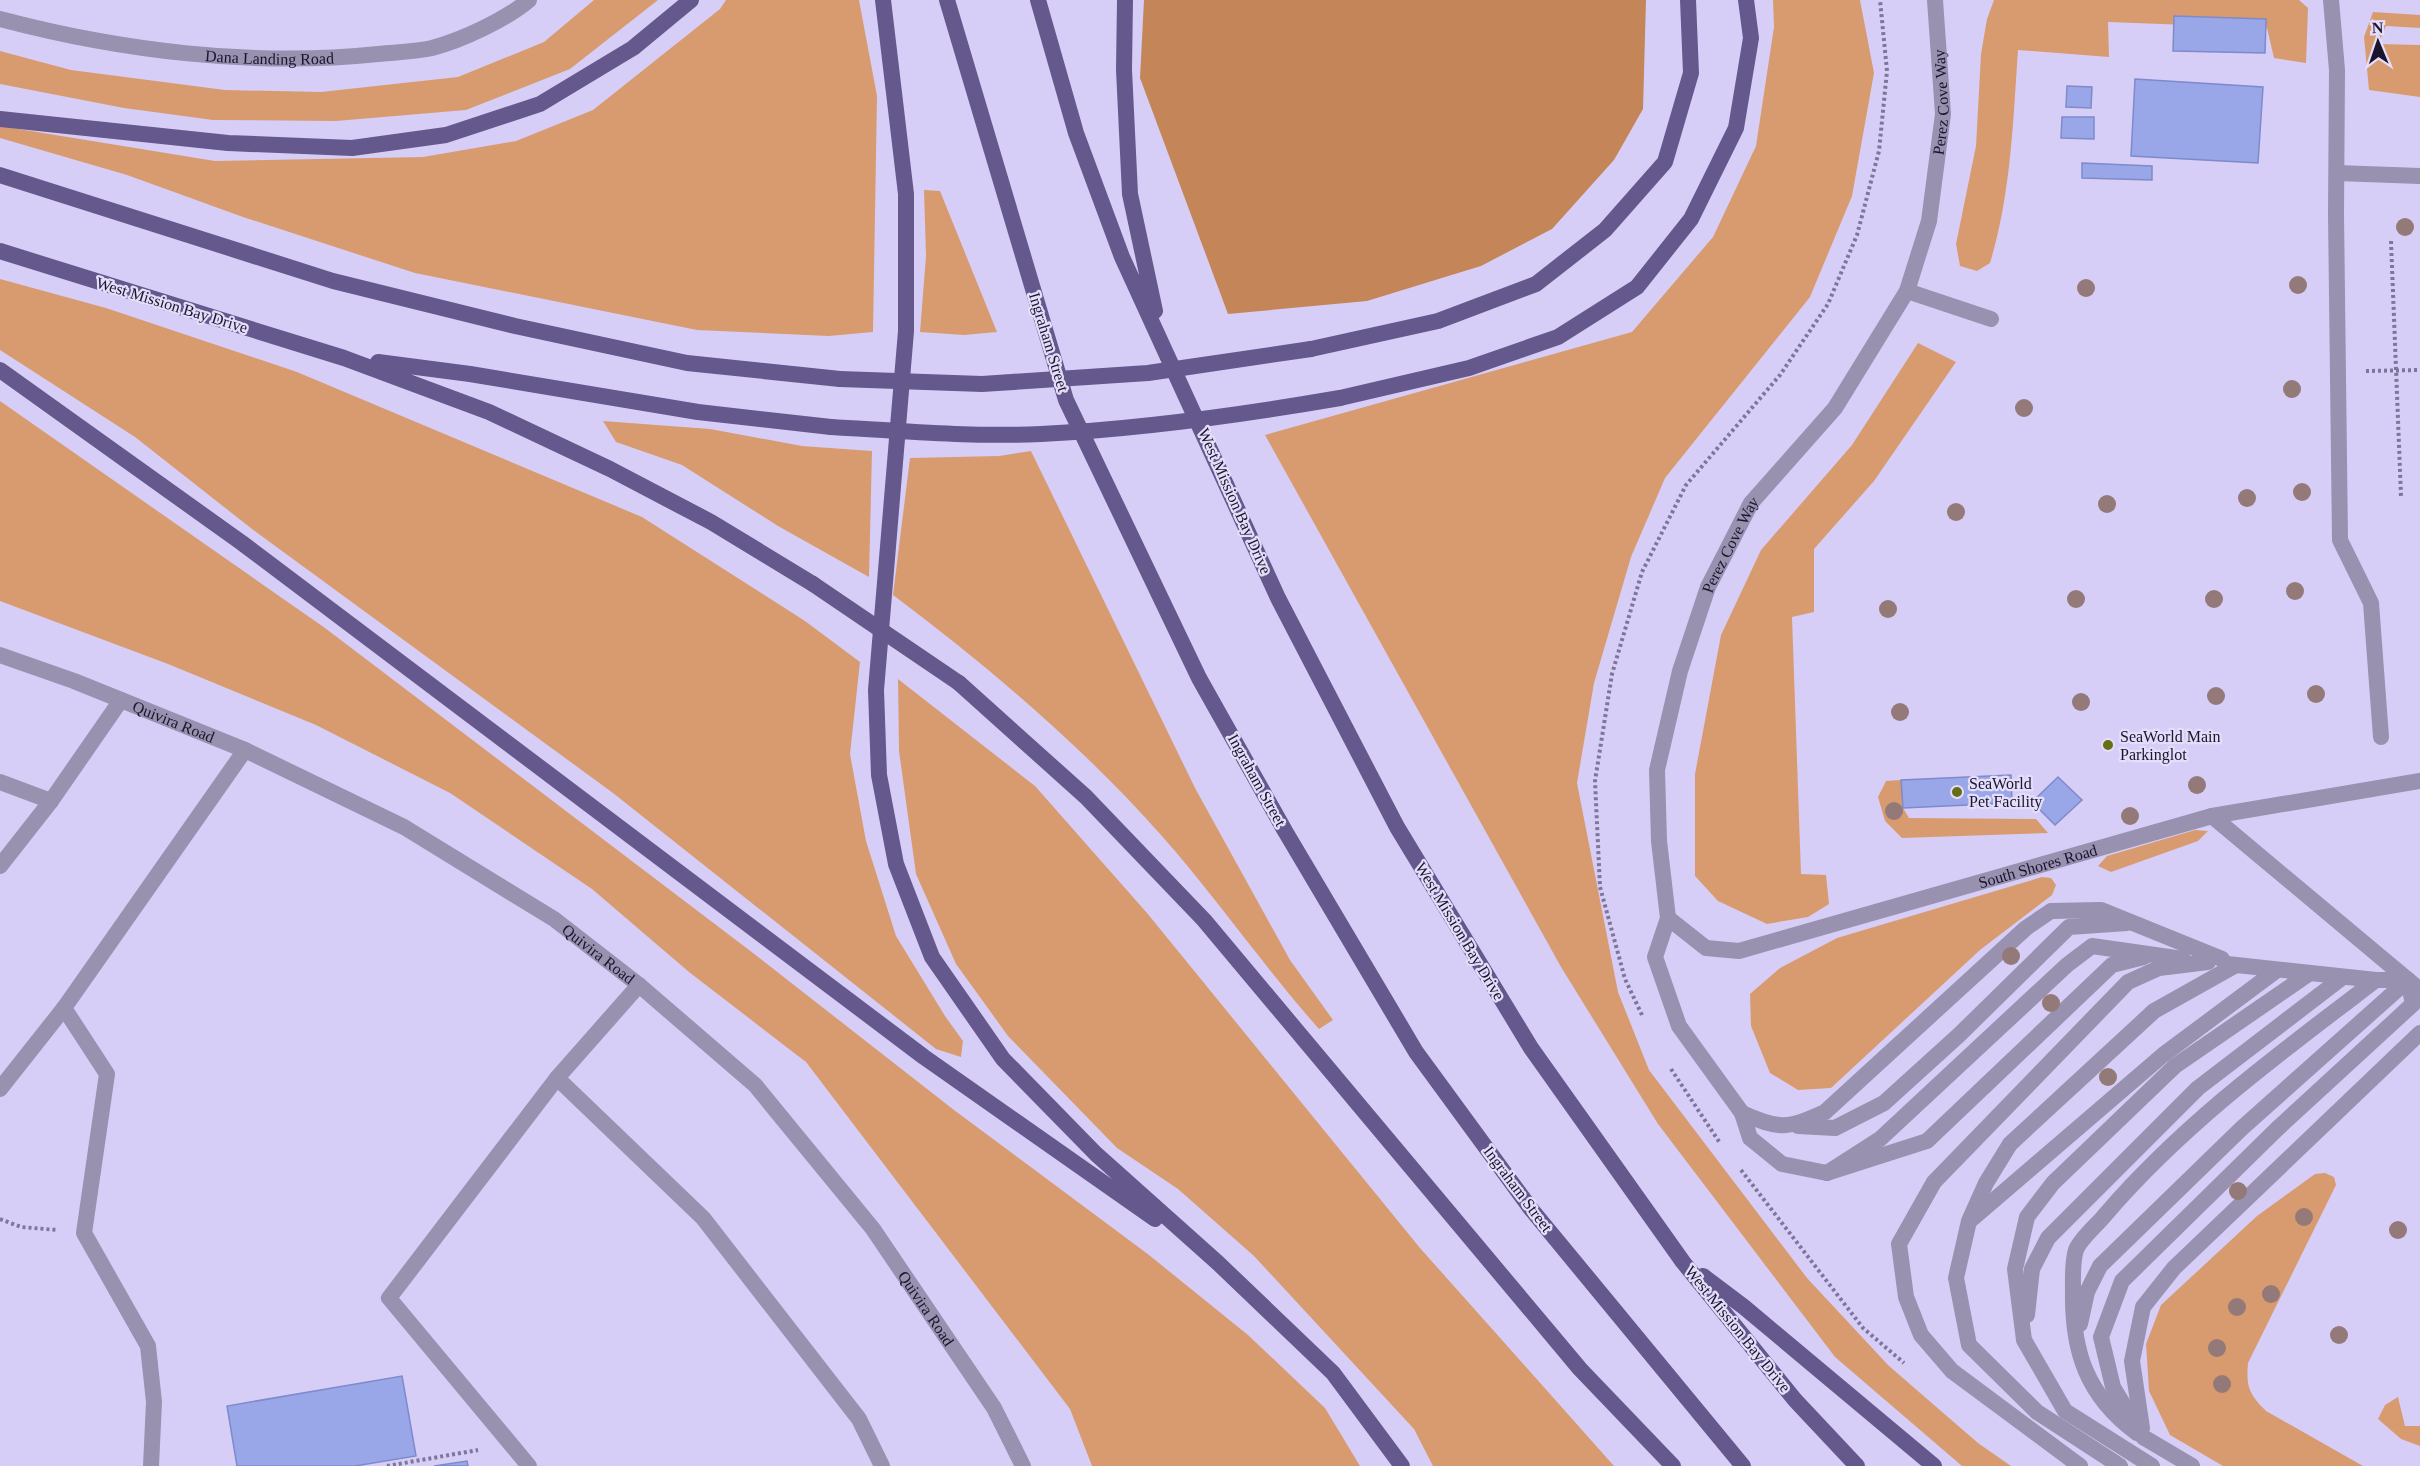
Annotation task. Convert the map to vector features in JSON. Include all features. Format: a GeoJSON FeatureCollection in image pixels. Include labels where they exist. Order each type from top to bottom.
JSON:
{"type":"FeatureCollection","features":[{"type":"Feature","properties":{"kind":"main road"},"geometry":{"type":"LineString","coordinates":[[0,119],[228,143],[352,148],[446,135],[540,104],[633,48],[691,0]]}},
{"type":"Feature","properties":{"kind":"main road"},"geometry":{"type":"LineString","coordinates":[[883,0],[906,194],[906,331],[876,690],[879,775],[896,864],[932,957],[1003,1059],[1096,1154],[1218,1263],[1333,1373],[1402,1466]]}},
{"type":"Feature","properties":{"kind":"main road","name":"Ingraham Street"},"geometry":{"type":"LineString","coordinates":[[947,0],[1066,400],[1199,678],[1285,831],[1416,1052],[1531,1209],[1743,1466]]}},
{"type":"Feature","properties":{"kind":"main road"},"geometry":{"type":"LineString","coordinates":[[1038,0],[1080,143],[1122,257],[1160,335]]}},
{"type":"Feature","properties":{"kind":"main road"},"geometry":{"type":"LineString","coordinates":[[1125,0],[1124,70],[1130,194],[1160,335]]}},
{"type":"Feature","properties":{"kind":"main road"},"geometry":{"type":"LineString","coordinates":[[0,175],[333,281],[515,326],[687,363],[840,379],[1006,382],[1148,373],[1311,349],[1438,321],[1536,284],[1605,230],[1665,162],[1690,73],[1688,0]]}},
{"type":"Feature","properties":{"kind":"main road"},"geometry":{"type":"LineString","coordinates":[[344,358],[470,374],[698,412],[831,427],[950,434],[1039,434],[1146,426],[1254,413],[1340,398],[1469,368],[1558,337],[1637,287],[1691,219],[1736,128],[1751,38],[1746,0]]}},
{"type":"Feature","properties":{"kind":"main road","name":"West Mission Bay Drive"},"geometry":{"type":"LineString","coordinates":[[0,251],[344,358]]}},
{"type":"Feature","properties":{"kind":"main road","name":"West Mission Bay Drive"},"geometry":{"type":"LineString","coordinates":[[1160,335],[1278,598],[1397,827],[1531,1048],[1683,1262],[1796,1400],[1857,1466]]}},
{"type":"Feature","properties":{"kind":"main road"},"geometry":{"type":"LineString","coordinates":[[344,358],[489,412],[610,469],[711,522],[813,584],[959,683],[1086,797],[1204,920],[1580,1369],[1673,1466]]}},
{"type":"Feature","properties":{"kind":"main road"},"geometry":{"type":"LineString","coordinates":[[0,370],[242,543],[924,1057],[1218,1263]]}},
{"type":"Feature","properties":{"kind":"main road"},"geometry":{"type":"LineString","coordinates":[[1683,1262],[1744,1307],[1934,1466]]}},
{"type":"Feature","properties":{"kind":"street","name":"Dana Landing Road"},"geometry":{"type":"LineString","coordinates":[[0,19],[44,30],[196,54],[329,59],[432,48],[509,17],[528,0]]}},
{"type":"Feature","properties":{"kind":"street","name":"Perez Cove Way"},"geometry":{"type":"LineString","coordinates":[[1827,1173],[1782,1164],[1750,1138],[1742,1113],[1679,1026],[1655,957],[1668,918],[1659,841],[1657,770],[1680,671],[1708,587],[1751,503],[1835,408],[1908,291],[1929,221],[1943,114],[1935,0]]}},
{"type":"Feature","properties":{"kind":"street"},"geometry":{"type":"LineString","coordinates":[[2331,0],[2337,70],[2336,214],[2340,540],[2371,603],[2381,738]]}},
{"type":"Feature","properties":{"kind":"street"},"geometry":{"type":"LineString","coordinates":[[2337,173],[2420,176]]}},
{"type":"Feature","properties":{"kind":"street"},"geometry":{"type":"LineString","coordinates":[[1908,291],[1991,319]]}},
{"type":"Feature","properties":{"kind":"street","name":"Quivira Road"},"geometry":{"type":"LineString","coordinates":[[0,655],[245,750],[404,827],[554,919],[639,985],[755,1085],[873,1229],[994,1408],[1023,1466]]}},
{"type":"Feature","properties":{"kind":"street"},"geometry":{"type":"LineString","coordinates":[[0,866],[51,801],[121,700]]}},
{"type":"Feature","properties":{"kind":"street"},"geometry":{"type":"LineString","coordinates":[[0,1089],[64,1008],[245,750]]}},
{"type":"Feature","properties":{"kind":"street","name":"South Shores Road"},"geometry":{"type":"LineString","coordinates":[[1668,918],[1706,948],[1739,951],[2212,816],[2420,781]]}},
{"type":"Feature","properties":{"kind":"street"},"geometry":{"type":"LineString","coordinates":[[0,782],[51,801]]}},
{"type":"Feature","properties":{"kind":"street"},"geometry":{"type":"LineString","coordinates":[[2212,816],[2414,985]]}},
{"type":"Feature","properties":{"kind":"street"},"geometry":{"type":"LineString","coordinates":[[1794,1126],[1825,1112],[2026,928],[2051,911],[2101,910],[2236,965]]}},
{"type":"Feature","properties":{"kind":"street"},"geometry":{"type":"LineString","coordinates":[[1742,1113],[1768,1125],[1835,1128],[1884,1102],[1975,1019],[2069,927],[2133,923]]}},
{"type":"Feature","properties":{"kind":"street"},"geometry":{"type":"LineString","coordinates":[[1827,1173],[1880,1139],[2067,965],[2092,946],[2208,962],[2414,985]]}},
{"type":"Feature","properties":{"kind":"street"},"geometry":{"type":"LineString","coordinates":[[1827,1173],[1927,1141],[2112,965],[2152,955]]}},
{"type":"Feature","properties":{"kind":"street"},"geometry":{"type":"LineString","coordinates":[[2080,1466],[1952,1371],[1921,1335],[1906,1297],[1899,1244],[1934,1182],[2128,982],[2159,968],[2208,962]]}},
{"type":"Feature","properties":{"kind":"street"},"geometry":{"type":"LineString","coordinates":[[2120,1466],[2037,1412],[1969,1345],[1956,1278],[1969,1221],[1986,1183],[2010,1144],[2154,1011],[2236,965]]}},
{"type":"Feature","properties":{"kind":"street"},"geometry":{"type":"LineString","coordinates":[[1969,1221],[2163,1055],[2277,970]]}},
{"type":"Feature","properties":{"kind":"street"},"geometry":{"type":"LineString","coordinates":[[2152,1466],[2065,1411],[2024,1340],[2014,1269],[2027,1217],[2053,1183],[2175,1066],[2310,973]]}},
{"type":"Feature","properties":{"kind":"street"},"geometry":{"type":"LineString","coordinates":[[2024,1340],[2032,1269],[2048,1238],[2198,1088],[2343,977]]}},
{"type":"Feature","properties":{"kind":"street"},"geometry":{"type":"LineString","coordinates":[[2192,1466],[2143,1437],[2119,1419],[2087,1375],[2076,1346],[2073,1318],[2076,1249],[2116,1202],[2231,1090],[2376,980]]}},
{"type":"Feature","properties":{"kind":"street"},"geometry":{"type":"LineString","coordinates":[[529,1466],[389,1298],[557,1078],[639,985]]}},
{"type":"Feature","properties":{"kind":"street"},"geometry":{"type":"LineString","coordinates":[[2076,1346],[2086,1292],[2100,1266],[2242,1128],[2414,985]]}},
{"type":"Feature","properties":{"kind":"street"},"geometry":{"type":"LineString","coordinates":[[2143,1437],[2113,1387],[2101,1337],[2121,1281],[2260,1145],[2413,1004],[2414,985]]}},
{"type":"Feature","properties":{"kind":"street"},"geometry":{"type":"LineString","coordinates":[[64,1008],[107,1074],[84,1233],[148,1346],[154,1402],[151,1466]]}},
{"type":"Feature","properties":{"kind":"street"},"geometry":{"type":"LineString","coordinates":[[2143,1437],[2132,1361],[2143,1307],[2174,1268],[2420,1033]]}},
{"type":"Feature","properties":{"kind":"street"},"geometry":{"type":"LineString","coordinates":[[557,1078],[703,1218],[859,1419],[882,1466]]}},
{"type":"Feature","properties":{"kind":"path"},"geometry":{"type":"LineString","coordinates":[[1644,1019],[1625,979],[1600,887],[1595,781],[1612,674],[1642,572],[1686,485],[1780,375],[1828,304],[1857,235],[1879,151],[1887,71],[1880,0]]}},
{"type":"Feature","properties":{"kind":"path"},"geometry":{"type":"LineString","coordinates":[[2391,241],[2401,496]]}},
{"type":"Feature","properties":{"kind":"path"},"geometry":{"type":"LineString","coordinates":[[2338,372],[2420,370]]}},
{"type":"Feature","properties":{"kind":"path"},"geometry":{"type":"LineString","coordinates":[[1664,1059],[1721,1146]]}},
{"type":"Feature","properties":{"kind":"path"},"geometry":{"type":"LineString","coordinates":[[1736,1164],[1863,1328],[1906,1365]]}},
{"type":"Feature","properties":{"kind":"path"},"geometry":{"type":"LineString","coordinates":[[0,1219],[21,1227],[84,1233]]}},
{"type":"Feature","properties":{"kind":"path"},"geometry":{"type":"LineString","coordinates":[[387,1466],[511,1445]]}},
{"type":"Feature","properties":{"kind":"shaded area"},"geometry":{"type":"Polygon","coordinates":[[[594,0],[658,0],[570,69],[466,110],[336,121],[213,120],[124,108],[0,84],[0,51],[71,70],[225,90],[321,92],[458,77],[544,42],[594,0]]]}},
{"type":"Feature","properties":{"kind":"shaded area"},"geometry":{"type":"Polygon","coordinates":[[[726,0],[859,0],[877,96],[873,332],[829,336],[697,330],[415,273],[243,217],[127,175],[0,138],[0,126],[215,161],[423,157],[516,141],[593,110],[720,9],[726,0]]]}},
{"type":"Feature","properties":{"kind":"shaded area"},"geometry":{"type":"Polygon","coordinates":[[[1144,0],[1646,0],[1643,109],[1614,160],[1552,229],[1481,266],[1367,301],[1228,314],[1140,78],[1144,0]]]}},
{"type":"Feature","properties":{"kind":"shaded area"},"geometry":{"type":"Polygon","coordinates":[[[1773,0],[1860,0],[1874,73],[1852,196],[1810,297],[1665,478],[1631,557],[1594,683],[1577,783],[1618,992],[1649,1070],[1807,1278],[1889,1366],[1978,1443],[2011,1466],[1962,1466],[1835,1357],[1658,1124],[1561,967],[1265,435],[1632,332],[1713,237],[1756,146],[1774,27],[1773,0]]]}},
{"type":"Feature","properties":{"kind":"shaded area"},"geometry":{"type":"Polygon","coordinates":[[[1994,0],[2299,0],[2308,8],[2306,63],[2274,58],[2267,28],[2108,22],[2109,57],[2018,50],[2010,158],[2003,211],[1990,263],[1977,271],[1960,266],[1956,244],[1976,146],[1981,54],[1987,19],[1994,0]]]}},
{"type":"Feature","properties":{"kind":"shaded area"},"geometry":{"type":"Polygon","coordinates":[[[2373,12],[2420,15],[2420,28],[2386,26],[2378,44],[2420,45],[2420,97],[2369,90],[2364,37],[2373,12]]]}},
{"type":"Feature","properties":{"kind":"shaded area"},"geometry":{"type":"Polygon","coordinates":[[[924,190],[940,191],[997,332],[964,335],[920,332],[926,256],[924,190]]]}},
{"type":"Feature","properties":{"kind":"shaded area"},"geometry":{"type":"Polygon","coordinates":[[[0,279],[106,308],[297,372],[642,517],[805,621],[860,662],[850,754],[866,841],[896,936],[963,1041],[961,1057],[936,1049],[613,793],[252,529],[135,437],[0,350],[0,279]]]}},
{"type":"Feature","properties":{"kind":"shaded area"},"geometry":{"type":"Polygon","coordinates":[[[1918,343],[1956,362],[1874,481],[1814,549],[1814,612],[1792,617],[1801,874],[1826,875],[1829,904],[1808,917],[1767,924],[1718,901],[1695,876],[1695,774],[1721,635],[1761,550],[1852,445],[1918,343]]]}},
{"type":"Feature","properties":{"kind":"shaded area"},"geometry":{"type":"Polygon","coordinates":[[[0,401],[325,628],[753,953],[954,1110],[1149,1255],[1248,1335],[1325,1408],[1360,1466],[1092,1466],[1070,1409],[806,1062],[689,972],[592,889],[450,793],[316,725],[168,664],[0,601],[0,401]]]}},
{"type":"Feature","properties":{"kind":"shaded area"},"geometry":{"type":"Polygon","coordinates":[[[603,421],[710,429],[802,446],[872,451],[869,577],[778,526],[682,465],[616,442],[603,421]]]}},
{"type":"Feature","properties":{"kind":"shaded area"},"geometry":{"type":"Polygon","coordinates":[[[1031,451],[1195,788],[1290,960],[1333,1020],[1319,1029],[1161,835],[1099,770],[999,679],[893,595],[910,458],[999,456],[1031,451]]]}},
{"type":"Feature","properties":{"kind":"shaded area"},"geometry":{"type":"Polygon","coordinates":[[[898,679],[1035,786],[1147,913],[1420,1248],[1614,1466],[1433,1466],[1414,1429],[1254,1256],[1178,1189],[1117,1148],[1008,1036],[956,964],[916,874],[899,751],[898,679]]]}},
{"type":"Feature","properties":{"kind":"shaded area"},"geometry":{"type":"Polygon","coordinates":[[[1901,780],[1903,808],[1909,818],[2036,819],[2048,833],[1902,838],[1885,821],[1878,797],[1886,781],[1901,780]]]}},
{"type":"Feature","properties":{"kind":"shaded area"},"geometry":{"type":"Polygon","coordinates":[[[2195,830],[2208,831],[2198,841],[2111,872],[2098,866],[2107,856],[2195,830]]]}},
{"type":"Feature","properties":{"kind":"shaded area"},"geometry":{"type":"Polygon","coordinates":[[[2042,877],[2051,878],[2056,885],[2052,895],[1980,950],[1831,1088],[1798,1090],[1770,1073],[1751,1026],[1750,994],[1780,968],[1837,938],[2042,877]]]}},
{"type":"Feature","properties":{"kind":"shaded area"},"geometry":{"type":"Polygon","coordinates":[[[2325,1173],[2334,1177],[2336,1185],[2248,1363],[2248,1384],[2252,1395],[2266,1411],[2363,1466],[2223,1466],[2170,1435],[2149,1391],[2146,1344],[2161,1305],[2257,1216],[2315,1174],[2325,1173]]]}},
{"type":"Feature","properties":{"kind":"shaded area"},"geometry":{"type":"Polygon","coordinates":[[[2398,1397],[2405,1426],[2420,1426],[2420,1446],[2401,1439],[2378,1419],[2385,1405],[2398,1397]]]}},
{"type":"Feature","properties":{"kind":"building"},"geometry":{"type":"Polygon","coordinates":[[[2174,16],[2266,19],[2265,53],[2173,51],[2174,16]]]}},
{"type":"Feature","properties":{"kind":"building"},"geometry":{"type":"Polygon","coordinates":[[[2135,79],[2263,87],[2258,163],[2131,156],[2135,79]]]}},
{"type":"Feature","properties":{"kind":"building"},"geometry":{"type":"Polygon","coordinates":[[[2067,86],[2092,87],[2091,108],[2066,107],[2067,86]]]}},
{"type":"Feature","properties":{"kind":"building"},"geometry":{"type":"Polygon","coordinates":[[[2062,117],[2094,117],[2094,139],[2061,138],[2062,117]]]}},
{"type":"Feature","properties":{"kind":"building"},"geometry":{"type":"Polygon","coordinates":[[[2082,163],[2152,166],[2152,180],[2082,178],[2082,163]]]}},
{"type":"Feature","properties":{"kind":"building","name":"SeaWorld Pet Facility"},"geometry":{"type":"Polygon","coordinates":[[[2011,775],[2012,803],[1903,808],[1901,780],[2011,775]]]}},
{"type":"Feature","properties":{"kind":"building"},"geometry":{"type":"Polygon","coordinates":[[[2058,777],[2082,800],[2055,825],[2032,802],[2058,777]]]}},
{"type":"Feature","properties":{"kind":"building"},"geometry":{"type":"Polygon","coordinates":[[[402,1376],[416,1456],[355,1466],[237,1466],[227,1406],[402,1376]]]}},
{"type":"Feature","properties":{"kind":"building"},"geometry":{"type":"Polygon","coordinates":[[[467,1461],[468,1466],[434,1466],[467,1461]]]}},
{"type":"Feature","properties":{"kind":"place","name":"SeaWorld Main Parkinglot"},"geometry":{"type":"Point","coordinates":[2108,745]}},
{"type":"Feature","properties":{"kind":"place","name":"SeaWorld Pet Facility"},"geometry":{"type":"Point","coordinates":[1957,792]}}]}
